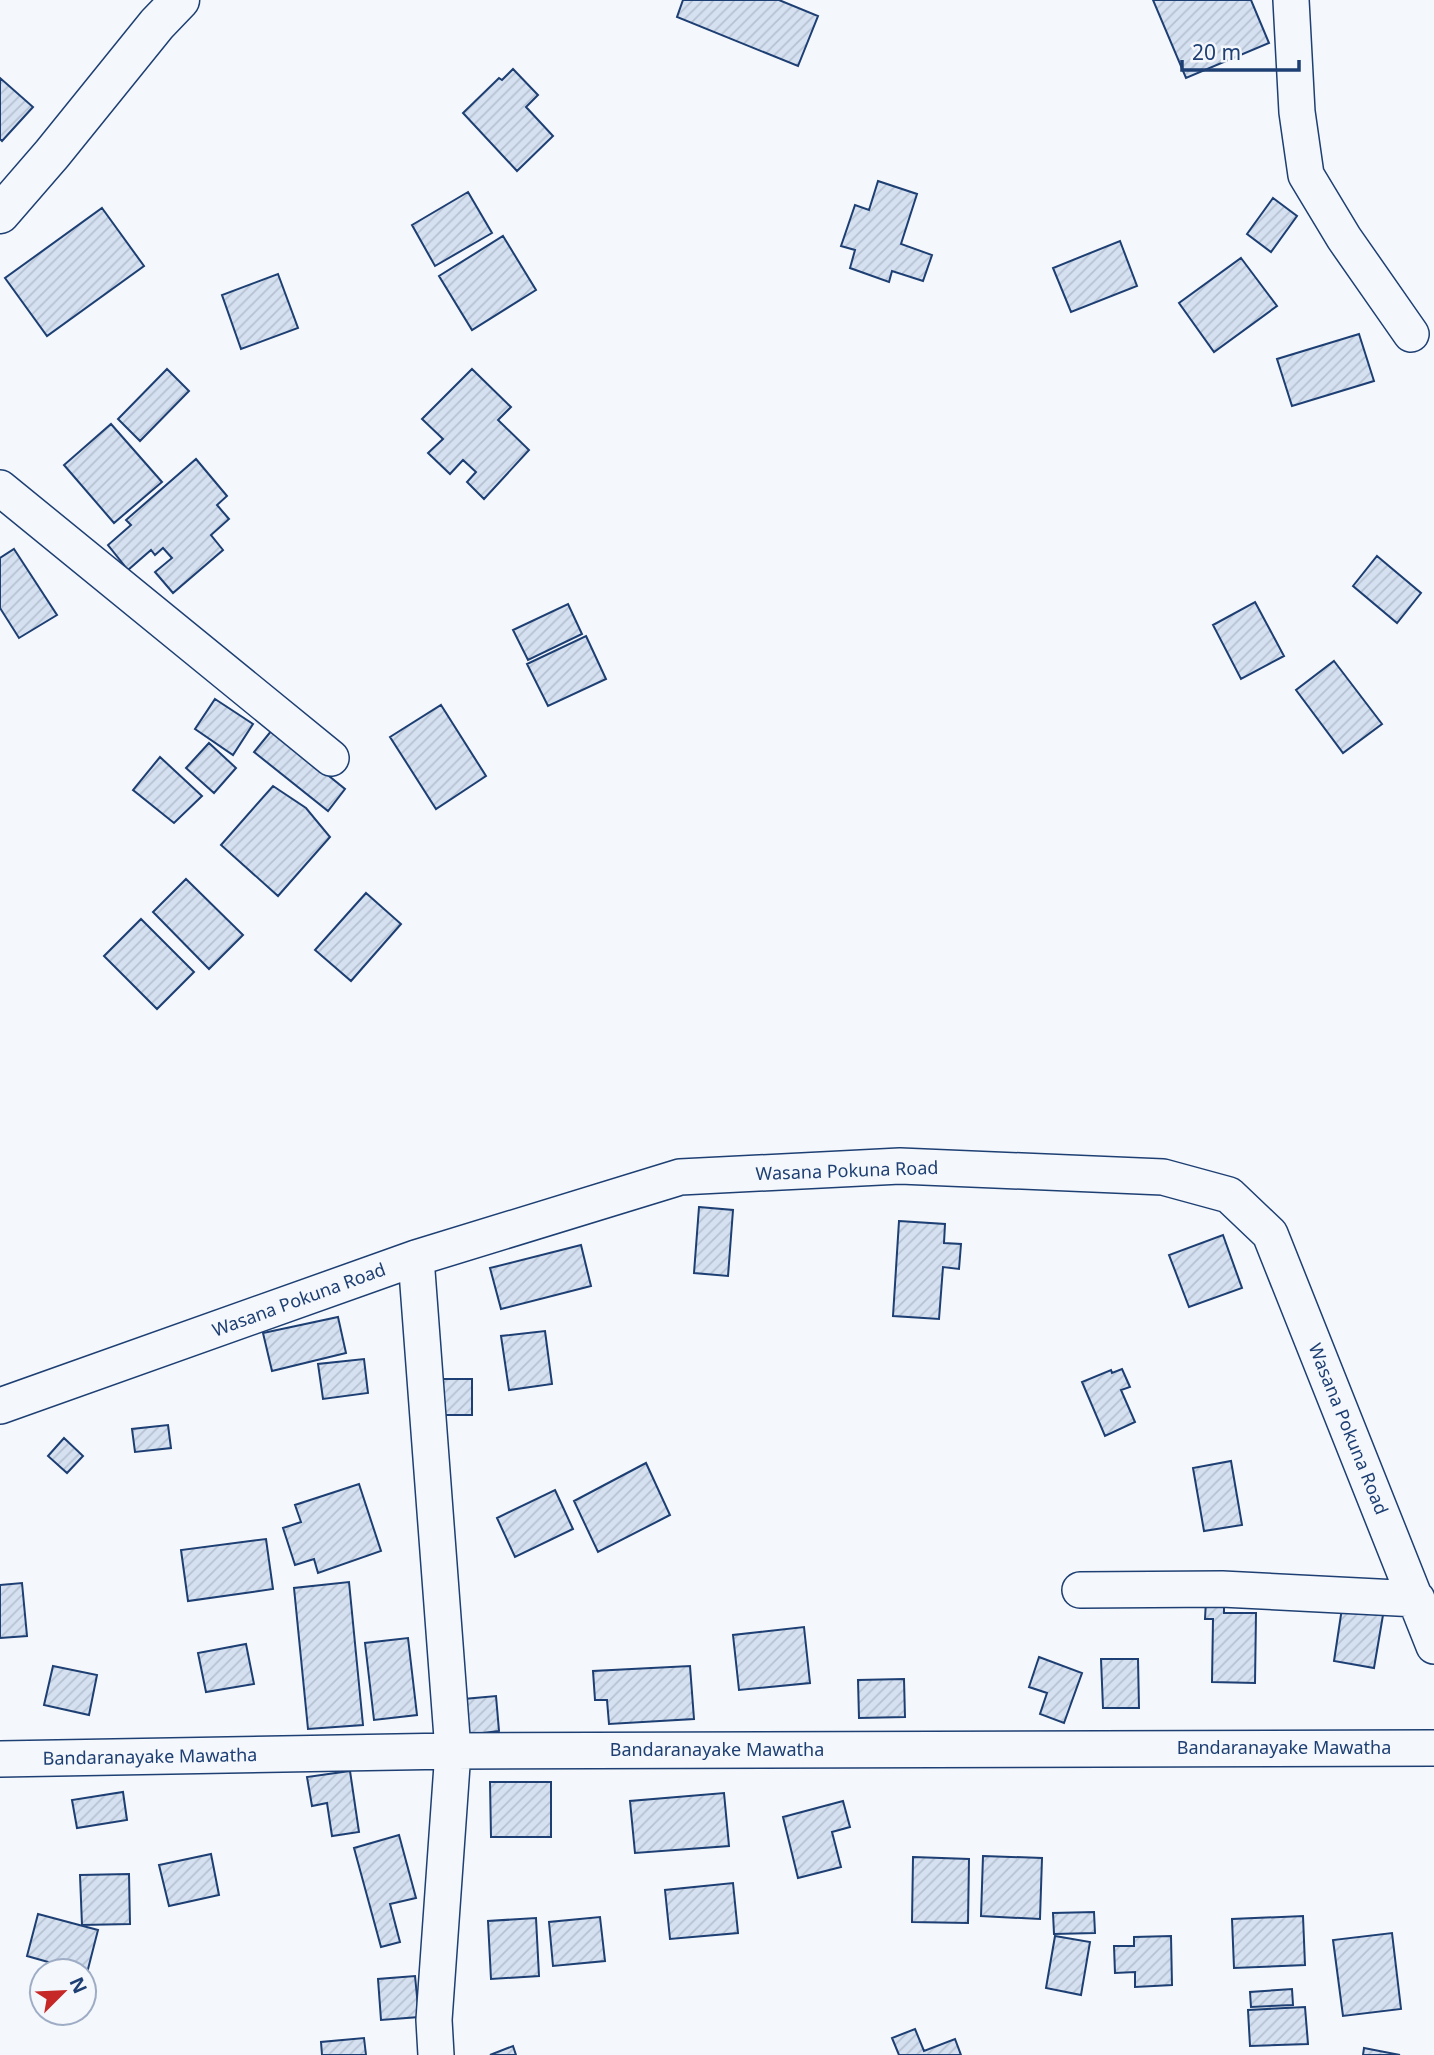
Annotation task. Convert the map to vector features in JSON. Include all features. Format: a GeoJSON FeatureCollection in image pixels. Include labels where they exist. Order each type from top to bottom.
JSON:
{"type":"FeatureCollection","features":[{"type":"Feature","properties":{"kind":"street"},"geometry":{"type":"LineString","coordinates":[[0,214],[157,24],[180,0]]}},
{"type":"Feature","properties":{"kind":"street"},"geometry":{"type":"LineString","coordinates":[[1291,0],[1297,111],[1306,174],[1344,238],[1411,334]]}},
{"type":"Feature","properties":{"kind":"street"},"geometry":{"type":"LineString","coordinates":[[0,488],[331,758]]}},
{"type":"Feature","properties":{"kind":"street","name":"Wasana Pokuna Road"},"geometry":{"type":"LineString","coordinates":[[0,1406],[416,1258],[680,1177],[900,1166],[1163,1177],[1229,1195],[1270,1234],[1434,1646]]}},
{"type":"Feature","properties":{"kind":"street"},"geometry":{"type":"LineString","coordinates":[[416,1258],[453,1751],[434,2020],[436,2055]]}},
{"type":"Feature","properties":{"kind":"street"},"geometry":{"type":"LineString","coordinates":[[1080,1590],[1222,1589],[1417,1599]]}},
{"type":"Feature","properties":{"kind":"street","name":"Bandaranayake Mawatha"},"geometry":{"type":"LineString","coordinates":[[0,1759],[453,1751],[1434,1748]]}},
{"type":"Feature","properties":{"kind":"building"},"geometry":{"type":"Polygon","coordinates":[[[683,0],[779,0],[818,16],[798,66],[677,17],[683,0]]]}},
{"type":"Feature","properties":{"kind":"building"},"geometry":{"type":"Polygon","coordinates":[[[1153,0],[1251,0],[1269,43],[1186,78],[1153,0]]]}},
{"type":"Feature","properties":{"kind":"building"},"geometry":{"type":"Polygon","coordinates":[[[513,69],[538,95],[526,107],[553,136],[517,171],[463,113],[499,78],[502,80],[513,69]]]}},
{"type":"Feature","properties":{"kind":"building"},"geometry":{"type":"Polygon","coordinates":[[[0,78],[33,107],[2,141],[0,139],[0,78]]]}},
{"type":"Feature","properties":{"kind":"building"},"geometry":{"type":"Polygon","coordinates":[[[878,181],[917,194],[901,244],[932,255],[923,281],[892,271],[889,282],[850,268],[855,250],[841,246],[855,205],[869,210],[878,181]]]}},
{"type":"Feature","properties":{"kind":"building"},"geometry":{"type":"Polygon","coordinates":[[[468,192],[492,233],[435,266],[412,225],[468,192]]]}},
{"type":"Feature","properties":{"kind":"building"},"geometry":{"type":"Polygon","coordinates":[[[1273,198],[1297,216],[1271,252],[1247,234],[1273,198]]]}},
{"type":"Feature","properties":{"kind":"building"},"geometry":{"type":"Polygon","coordinates":[[[102,208],[144,266],[47,336],[5,278],[102,208]]]}},
{"type":"Feature","properties":{"kind":"building"},"geometry":{"type":"Polygon","coordinates":[[[503,236],[536,290],[472,330],[439,276],[503,236]]]}},
{"type":"Feature","properties":{"kind":"building"},"geometry":{"type":"Polygon","coordinates":[[[1120,241],[1137,286],[1071,312],[1053,268],[1120,241]]]}},
{"type":"Feature","properties":{"kind":"building"},"geometry":{"type":"Polygon","coordinates":[[[1241,258],[1277,306],[1214,352],[1179,303],[1241,258]]]}},
{"type":"Feature","properties":{"kind":"building"},"geometry":{"type":"Polygon","coordinates":[[[278,274],[298,328],[241,349],[222,295],[278,274]]]}},
{"type":"Feature","properties":{"kind":"building"},"geometry":{"type":"Polygon","coordinates":[[[1359,334],[1374,381],[1292,406],[1277,359],[1359,334]]]}},
{"type":"Feature","properties":{"kind":"building"},"geometry":{"type":"Polygon","coordinates":[[[167,369],[189,391],[140,441],[118,419],[167,369]]]}},
{"type":"Feature","properties":{"kind":"building"},"geometry":{"type":"Polygon","coordinates":[[[472,369],[511,407],[498,420],[529,450],[484,499],[467,482],[476,472],[463,460],[450,474],[428,453],[443,439],[422,419],[472,369]]]}},
{"type":"Feature","properties":{"kind":"building"},"geometry":{"type":"Polygon","coordinates":[[[111,424],[162,482],[114,523],[64,465],[111,424]]]}},
{"type":"Feature","properties":{"kind":"building"},"geometry":{"type":"Polygon","coordinates":[[[196,459],[227,496],[217,505],[229,519],[211,535],[223,550],[173,593],[155,572],[172,558],[163,548],[155,555],[151,550],[128,570],[108,545],[131,525],[126,520],[196,459]]]}},
{"type":"Feature","properties":{"kind":"building"},"geometry":{"type":"Polygon","coordinates":[[[14,549],[57,615],[19,638],[0,608],[0,558],[14,549]]]}},
{"type":"Feature","properties":{"kind":"building"},"geometry":{"type":"Polygon","coordinates":[[[1377,556],[1421,593],[1397,623],[1353,586],[1377,556]]]}},
{"type":"Feature","properties":{"kind":"building"},"geometry":{"type":"Polygon","coordinates":[[[1255,602],[1284,656],[1241,679],[1213,625],[1255,602]]]}},
{"type":"Feature","properties":{"kind":"building"},"geometry":{"type":"Polygon","coordinates":[[[568,604],[582,634],[528,660],[513,630],[568,604]]]}},
{"type":"Feature","properties":{"kind":"building"},"geometry":{"type":"Polygon","coordinates":[[[586,636],[606,679],[548,706],[527,664],[586,636]]]}},
{"type":"Feature","properties":{"kind":"building"},"geometry":{"type":"Polygon","coordinates":[[[1334,661],[1382,724],[1343,753],[1296,690],[1334,661]]]}},
{"type":"Feature","properties":{"kind":"building"},"geometry":{"type":"Polygon","coordinates":[[[215,699],[253,724],[233,755],[195,729],[215,699]]]}},
{"type":"Feature","properties":{"kind":"building"},"geometry":{"type":"Polygon","coordinates":[[[441,705],[486,776],[436,809],[390,737],[441,705]]]}},
{"type":"Feature","properties":{"kind":"building"},"geometry":{"type":"Polygon","coordinates":[[[272,730],[345,789],[328,811],[254,752],[272,730]]]}},
{"type":"Feature","properties":{"kind":"building"},"geometry":{"type":"Polygon","coordinates":[[[209,743],[236,768],[214,793],[186,768],[209,743]]]}},
{"type":"Feature","properties":{"kind":"building"},"geometry":{"type":"Polygon","coordinates":[[[160,757],[202,796],[174,823],[133,790],[160,757]]]}},
{"type":"Feature","properties":{"kind":"building"},"geometry":{"type":"Polygon","coordinates":[[[273,786],[306,808],[330,837],[278,896],[221,845],[273,786]]]}},
{"type":"Feature","properties":{"kind":"building"},"geometry":{"type":"Polygon","coordinates":[[[186,879],[243,935],[209,969],[153,912],[186,879]]]}},
{"type":"Feature","properties":{"kind":"building"},"geometry":{"type":"Polygon","coordinates":[[[366,893],[401,924],[351,981],[315,950],[366,893]]]}},
{"type":"Feature","properties":{"kind":"building"},"geometry":{"type":"Polygon","coordinates":[[[141,919],[194,972],[157,1009],[104,956],[141,919]]]}},
{"type":"Feature","properties":{"kind":"building"},"geometry":{"type":"Polygon","coordinates":[[[699,1207],[733,1210],[728,1276],[694,1273],[699,1207]]]}},
{"type":"Feature","properties":{"kind":"building"},"geometry":{"type":"Polygon","coordinates":[[[899,1221],[945,1224],[944,1243],[961,1244],[959,1269],[943,1267],[939,1319],[893,1316],[899,1221]]]}},
{"type":"Feature","properties":{"kind":"building"},"geometry":{"type":"Polygon","coordinates":[[[1223,1235],[1242,1288],[1189,1307],[1169,1255],[1223,1235]]]}},
{"type":"Feature","properties":{"kind":"building"},"geometry":{"type":"Polygon","coordinates":[[[581,1245],[591,1286],[501,1309],[490,1268],[581,1245]]]}},
{"type":"Feature","properties":{"kind":"building"},"geometry":{"type":"Polygon","coordinates":[[[338,1317],[346,1353],[272,1371],[263,1333],[338,1317]]]}},
{"type":"Feature","properties":{"kind":"building"},"geometry":{"type":"Polygon","coordinates":[[[545,1331],[552,1384],[509,1390],[501,1336],[545,1331]]]}},
{"type":"Feature","properties":{"kind":"building"},"geometry":{"type":"Polygon","coordinates":[[[364,1359],[368,1393],[323,1399],[318,1364],[364,1359]]]}},
{"type":"Feature","properties":{"kind":"building"},"geometry":{"type":"Polygon","coordinates":[[[1122,1369],[1130,1387],[1121,1390],[1135,1422],[1105,1436],[1082,1382],[1111,1370],[1112,1373],[1122,1369]]]}},
{"type":"Feature","properties":{"kind":"building"},"geometry":{"type":"Polygon","coordinates":[[[439,1379],[472,1379],[472,1415],[440,1415],[439,1379]]]}},
{"type":"Feature","properties":{"kind":"building"},"geometry":{"type":"Polygon","coordinates":[[[168,1425],[171,1448],[135,1452],[132,1429],[168,1425]]]}},
{"type":"Feature","properties":{"kind":"building"},"geometry":{"type":"Polygon","coordinates":[[[64,1438],[83,1456],[67,1473],[48,1456],[64,1438]]]}},
{"type":"Feature","properties":{"kind":"building"},"geometry":{"type":"Polygon","coordinates":[[[1231,1461],[1242,1525],[1204,1531],[1193,1468],[1231,1461]]]}},
{"type":"Feature","properties":{"kind":"building"},"geometry":{"type":"Polygon","coordinates":[[[646,1463],[670,1515],[598,1552],[574,1501],[646,1463]]]}},
{"type":"Feature","properties":{"kind":"building"},"geometry":{"type":"Polygon","coordinates":[[[359,1484],[381,1551],[318,1573],[314,1559],[295,1565],[283,1528],[301,1522],[295,1505],[359,1484]]]}},
{"type":"Feature","properties":{"kind":"building"},"geometry":{"type":"Polygon","coordinates":[[[555,1490],[573,1529],[515,1557],[497,1518],[555,1490]]]}},
{"type":"Feature","properties":{"kind":"building"},"geometry":{"type":"Polygon","coordinates":[[[266,1539],[273,1589],[188,1601],[181,1550],[266,1539]]]}},
{"type":"Feature","properties":{"kind":"building"},"geometry":{"type":"Polygon","coordinates":[[[349,1582],[363,1725],[308,1729],[294,1588],[349,1582]]]}},
{"type":"Feature","properties":{"kind":"building"},"geometry":{"type":"Polygon","coordinates":[[[22,1583],[27,1636],[0,1638],[0,1585],[22,1583]]]}},
{"type":"Feature","properties":{"kind":"building"},"geometry":{"type":"Polygon","coordinates":[[[1206,1600],[1224,1600],[1224,1613],[1256,1613],[1255,1683],[1212,1682],[1213,1619],[1205,1619],[1206,1600]]]}},
{"type":"Feature","properties":{"kind":"building"},"geometry":{"type":"Polygon","coordinates":[[[1342,1608],[1383,1615],[1374,1668],[1334,1661],[1342,1608]]]}},
{"type":"Feature","properties":{"kind":"building"},"geometry":{"type":"Polygon","coordinates":[[[804,1627],[810,1683],[739,1690],[733,1635],[804,1627]]]}},
{"type":"Feature","properties":{"kind":"building"},"geometry":{"type":"Polygon","coordinates":[[[408,1638],[417,1715],[374,1720],[365,1643],[408,1638]]]}},
{"type":"Feature","properties":{"kind":"building"},"geometry":{"type":"Polygon","coordinates":[[[246,1644],[254,1684],[206,1692],[198,1653],[246,1644]]]}},
{"type":"Feature","properties":{"kind":"building"},"geometry":{"type":"Polygon","coordinates":[[[1039,1657],[1082,1673],[1064,1723],[1040,1714],[1047,1693],[1029,1687],[1039,1657]]]}},
{"type":"Feature","properties":{"kind":"building"},"geometry":{"type":"Polygon","coordinates":[[[1101,1659],[1138,1659],[1139,1708],[1103,1708],[1101,1659]]]}},
{"type":"Feature","properties":{"kind":"building"},"geometry":{"type":"Polygon","coordinates":[[[53,1666],[97,1675],[89,1715],[44,1705],[53,1666]]]}},
{"type":"Feature","properties":{"kind":"building"},"geometry":{"type":"Polygon","coordinates":[[[690,1666],[694,1719],[609,1724],[607,1700],[595,1700],[593,1671],[690,1666]]]}},
{"type":"Feature","properties":{"kind":"building"},"geometry":{"type":"Polygon","coordinates":[[[904,1679],[905,1717],[859,1718],[858,1680],[904,1679]]]}},
{"type":"Feature","properties":{"kind":"building"},"geometry":{"type":"Polygon","coordinates":[[[496,1696],[499,1731],[467,1735],[464,1699],[496,1696]]]}},
{"type":"Feature","properties":{"kind":"building"},"geometry":{"type":"Polygon","coordinates":[[[350,1771],[359,1832],[332,1836],[327,1803],[312,1806],[307,1777],[350,1771]]]}},
{"type":"Feature","properties":{"kind":"building"},"geometry":{"type":"Polygon","coordinates":[[[490,1782],[551,1782],[551,1837],[491,1837],[490,1782]]]}},
{"type":"Feature","properties":{"kind":"building"},"geometry":{"type":"Polygon","coordinates":[[[123,1792],[127,1820],[77,1828],[72,1800],[123,1792]]]}},
{"type":"Feature","properties":{"kind":"building"},"geometry":{"type":"Polygon","coordinates":[[[724,1793],[729,1846],[635,1853],[630,1801],[724,1793]]]}},
{"type":"Feature","properties":{"kind":"building"},"geometry":{"type":"Polygon","coordinates":[[[843,1801],[850,1827],[832,1832],[841,1867],[798,1878],[783,1817],[843,1801]]]}},
{"type":"Feature","properties":{"kind":"building"},"geometry":{"type":"Polygon","coordinates":[[[399,1835],[416,1898],[390,1904],[400,1942],[381,1947],[354,1848],[399,1835]]]}},
{"type":"Feature","properties":{"kind":"building"},"geometry":{"type":"Polygon","coordinates":[[[211,1854],[219,1895],[169,1906],[159,1865],[211,1854]]]}},
{"type":"Feature","properties":{"kind":"building"},"geometry":{"type":"Polygon","coordinates":[[[983,1856],[1042,1858],[1040,1919],[981,1916],[983,1856]]]}},
{"type":"Feature","properties":{"kind":"building"},"geometry":{"type":"Polygon","coordinates":[[[913,1857],[969,1859],[968,1923],[912,1922],[913,1857]]]}},
{"type":"Feature","properties":{"kind":"building"},"geometry":{"type":"Polygon","coordinates":[[[129,1874],[130,1924],[82,1925],[80,1875],[129,1874]]]}},
{"type":"Feature","properties":{"kind":"building"},"geometry":{"type":"Polygon","coordinates":[[[733,1883],[738,1933],[670,1939],[665,1890],[733,1883]]]}},
{"type":"Feature","properties":{"kind":"building"},"geometry":{"type":"Polygon","coordinates":[[[1094,1912],[1095,1933],[1054,1934],[1053,1913],[1094,1912]]]}},
{"type":"Feature","properties":{"kind":"building"},"geometry":{"type":"Polygon","coordinates":[[[38,1914],[98,1930],[91,1957],[27,1956],[38,1914]]]}},
{"type":"Feature","properties":{"kind":"building"},"geometry":{"type":"Polygon","coordinates":[[[1303,1916],[1305,1965],[1234,1968],[1232,1919],[1303,1916]]]}},
{"type":"Feature","properties":{"kind":"building"},"geometry":{"type":"Polygon","coordinates":[[[600,1917],[605,1961],[553,1966],[549,1922],[600,1917]]]}},
{"type":"Feature","properties":{"kind":"building"},"geometry":{"type":"Polygon","coordinates":[[[536,1918],[539,1976],[491,1979],[488,1921],[536,1918]]]}},
{"type":"Feature","properties":{"kind":"building"},"geometry":{"type":"Polygon","coordinates":[[[1392,1933],[1401,2009],[1343,2016],[1333,1940],[1392,1933]]]}},
{"type":"Feature","properties":{"kind":"building"},"geometry":{"type":"Polygon","coordinates":[[[1055,1936],[1090,1942],[1081,1995],[1046,1988],[1055,1936]]]}},
{"type":"Feature","properties":{"kind":"building"},"geometry":{"type":"Polygon","coordinates":[[[1171,1936],[1172,1985],[1135,1987],[1135,1972],[1115,1973],[1114,1946],[1134,1946],[1134,1937],[1171,1936]]]}},
{"type":"Feature","properties":{"kind":"building"},"geometry":{"type":"Polygon","coordinates":[[[415,1976],[419,2017],[381,2020],[378,1979],[415,1976]]]}},
{"type":"Feature","properties":{"kind":"building"},"geometry":{"type":"Polygon","coordinates":[[[1292,1989],[1293,2005],[1251,2007],[1250,1992],[1292,1989]]]}},
{"type":"Feature","properties":{"kind":"building"},"geometry":{"type":"Polygon","coordinates":[[[1305,2007],[1308,2044],[1250,2046],[1248,2010],[1305,2007]]]}},
{"type":"Feature","properties":{"kind":"building"},"geometry":{"type":"Polygon","coordinates":[[[915,2029],[924,2051],[955,2039],[961,2055],[899,2055],[892,2038],[915,2029]]]}},
{"type":"Feature","properties":{"kind":"building"},"geometry":{"type":"Polygon","coordinates":[[[364,2038],[366,2055],[322,2055],[321,2042],[364,2038]]]}},
{"type":"Feature","properties":{"kind":"building"},"geometry":{"type":"Polygon","coordinates":[[[513,2046],[516,2055],[490,2055],[513,2046]]]}},
{"type":"Feature","properties":{"kind":"building"},"geometry":{"type":"Polygon","coordinates":[[[1364,2048],[1400,2055],[1363,2055],[1364,2048]]]}}]}
